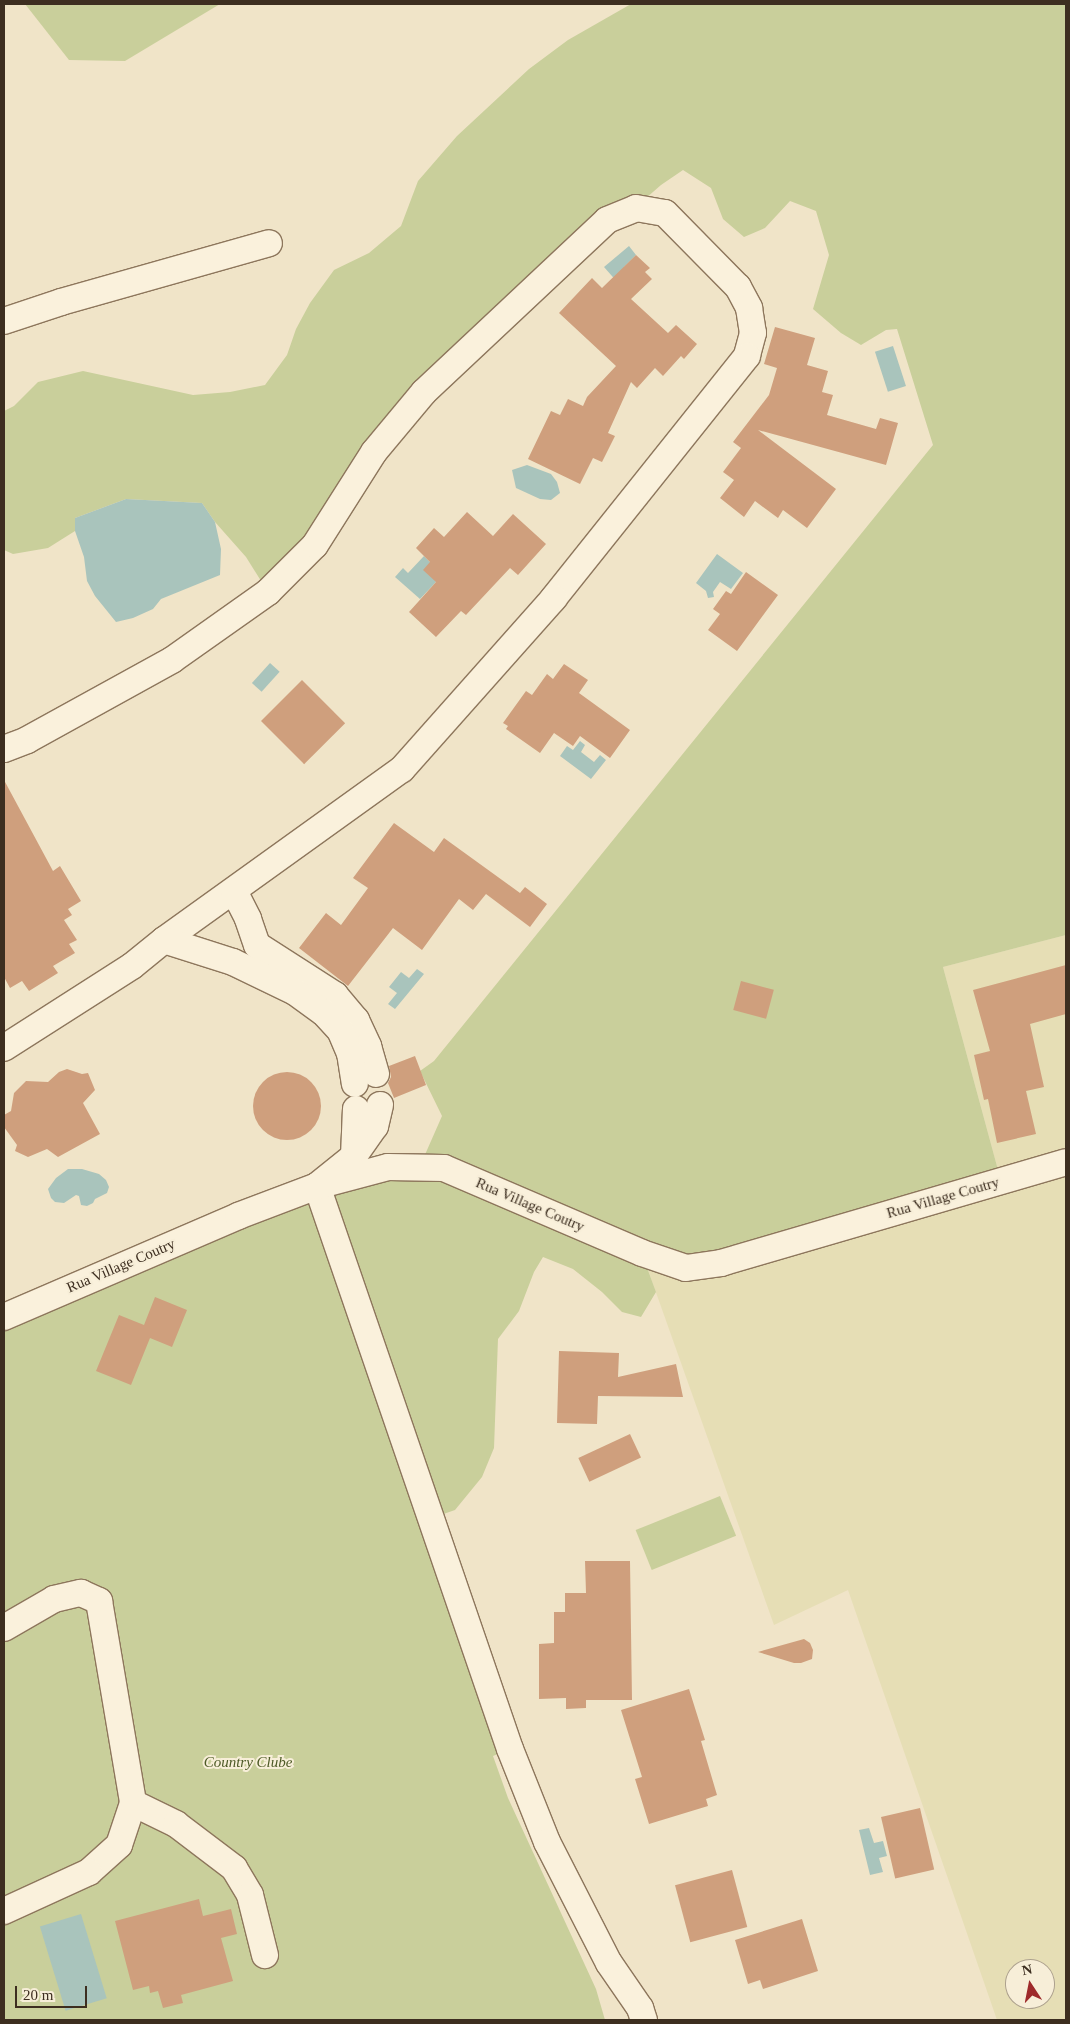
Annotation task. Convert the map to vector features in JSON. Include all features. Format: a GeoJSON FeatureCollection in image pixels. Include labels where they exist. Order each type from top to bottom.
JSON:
{"type":"FeatureCollection","features":[{"type":"Feature","properties":{"kind":"street"},"geometry":{"type":"LineString","coordinates":[[4,750],[27,740],[172,660],[268,592],[315,545],[374,452],[424,392],[607,220],[636,208],[665,213],[738,286],[749,308],[753,333],[747,356],[554,598],[402,769],[164,940],[132,966],[4,1048]]}},
{"type":"Feature","properties":{"kind":"street"},"geometry":{"type":"LineString","coordinates":[[4,321],[61,302],[269,243]]}},
{"type":"Feature","properties":{"kind":"street"},"geometry":{"type":"LineString","coordinates":[[234,891],[248,919],[257,945],[335,995],[356,1020],[368,1046],[367,1093]]}},
{"type":"Feature","properties":{"kind":"street"},"geometry":{"type":"LineString","coordinates":[[164,940],[233,962],[295,992],[323,1012],[340,1030],[367,1093],[375,1126],[354,1156],[317,1186],[510,1749],[547,1842],[609,1963],[640,2008],[644,2020]]}},
{"type":"Feature","properties":{"kind":"street","name":"Rua Village Coutry"},"geometry":{"type":"LineString","coordinates":[[4,1316],[238,1216],[317,1186],[388,1167],[444,1168],[642,1253],[686,1268],[721,1263],[1066,1162]]}},
{"type":"Feature","properties":{"kind":"street"},"geometry":{"type":"LineString","coordinates":[[4,1628],[54,1599],[81,1593],[99,1601],[133,1803],[119,1845],[89,1872],[4,1911]]}},
{"type":"Feature","properties":{"kind":"street"},"geometry":{"type":"LineString","coordinates":[[133,1803],[176,1824],[234,1868],[250,1895],[265,1955]]}},
{"type":"Feature","properties":{"kind":"shaded area"},"geometry":{"type":"Polygon","coordinates":[[[1066,935],[1066,2020],[997,2020],[848,1590],[774,1625],[642,1253],[1001,1181],[943,967],[1066,935]]]}},
{"type":"Feature","properties":{"kind":"green space"},"geometry":{"type":"Polygon","coordinates":[[[25,4],[220,4],[125,61],[69,60],[25,4]]]}},
{"type":"Feature","properties":{"kind":"green space","name":"Country Clube"},"geometry":{"type":"Polygon","coordinates":[[[631,4],[1066,4],[1066,935],[943,967],[1001,1181],[721,1263],[642,1254],[656,1292],[641,1317],[622,1312],[602,1292],[573,1269],[543,1257],[534,1272],[519,1311],[498,1339],[494,1448],[482,1477],[455,1510],[432,1518],[510,1749],[493,1756],[508,1798],[596,1989],[605,2020],[4,2020],[4,1317],[238,1216],[420,1166],[442,1116],[420,1071],[434,1061],[933,445],[897,329],[886,330],[861,345],[841,333],[813,309],[829,255],[816,211],[790,201],[765,228],[744,237],[723,219],[711,188],[683,170],[661,185],[424,392],[268,592],[246,557],[215,522],[202,503],[126,499],[75,518],[75,531],[48,548],[13,554],[4,550],[4,411],[14,406],[38,382],[83,371],[193,395],[230,392],[265,385],[287,355],[296,329],[310,303],[334,270],[369,253],[401,226],[418,181],[457,136],[529,69],[568,40],[631,4]]]}},
{"type":"Feature","properties":{"kind":"green space"},"geometry":{"type":"Polygon","coordinates":[[[720,1496],[736,1536],[652,1570],[636,1530],[720,1496]]]}},
{"type":"Feature","properties":{"kind":"water"},"geometry":{"type":"Polygon","coordinates":[[[629,246],[636,255],[624,267],[630,273],[619,284],[604,267],[629,246]]]}},
{"type":"Feature","properties":{"kind":"water"},"geometry":{"type":"Polygon","coordinates":[[[893,346],[906,386],[888,392],[875,352],[893,346]]]}},
{"type":"Feature","properties":{"kind":"water"},"geometry":{"type":"Polygon","coordinates":[[[527,465],[551,474],[557,482],[560,493],[551,500],[540,499],[516,488],[512,470],[527,465]]]}},
{"type":"Feature","properties":{"kind":"water"},"geometry":{"type":"Polygon","coordinates":[[[126,499],[202,503],[215,522],[221,549],[220,575],[161,599],[153,609],[133,618],[116,622],[95,596],[87,581],[84,557],[75,531],[75,518],[126,499]]]}},
{"type":"Feature","properties":{"kind":"water"},"geometry":{"type":"Polygon","coordinates":[[[717,554],[743,573],[731,589],[720,582],[713,592],[714,597],[708,598],[706,591],[696,583],[717,554]]]}},
{"type":"Feature","properties":{"kind":"water"},"geometry":{"type":"Polygon","coordinates":[[[424,556],[430,562],[436,582],[420,599],[395,577],[403,568],[408,573],[424,556]]]}},
{"type":"Feature","properties":{"kind":"water"},"geometry":{"type":"Polygon","coordinates":[[[270,663],[280,672],[262,692],[252,683],[270,663]]]}},
{"type":"Feature","properties":{"kind":"water"},"geometry":{"type":"Polygon","coordinates":[[[580,741],[585,745],[581,752],[594,762],[600,755],[606,760],[591,779],[560,756],[567,746],[573,750],[580,741]]]}},
{"type":"Feature","properties":{"kind":"water"},"geometry":{"type":"Polygon","coordinates":[[[417,969],[424,974],[395,1009],[388,1004],[397,993],[389,987],[401,972],[409,978],[417,969]]]}},
{"type":"Feature","properties":{"kind":"water"},"geometry":{"type":"Polygon","coordinates":[[[68,1169],[82,1169],[99,1174],[106,1180],[109,1187],[107,1193],[95,1199],[93,1203],[87,1206],[81,1205],[79,1196],[76,1195],[64,1203],[55,1202],[51,1198],[48,1189],[56,1178],[68,1169]]]}},
{"type":"Feature","properties":{"kind":"water"},"geometry":{"type":"Polygon","coordinates":[[[869,1828],[874,1843],[883,1841],[887,1856],[879,1858],[883,1872],[870,1875],[859,1830],[869,1828]]]}},
{"type":"Feature","properties":{"kind":"water"},"geometry":{"type":"Polygon","coordinates":[[[81,1914],[107,1998],[66,2011],[40,1927],[81,1914]]]}},
{"type":"Feature","properties":{"kind":"building"},"geometry":{"type":"Polygon","coordinates":[[[636,255],[650,268],[645,272],[652,279],[631,299],[668,333],[676,325],[697,344],[684,359],[681,356],[663,376],[655,368],[637,388],[631,382],[608,433],[615,436],[602,462],[593,458],[580,484],[528,459],[551,411],[560,415],[568,399],[583,406],[587,397],[616,366],[559,313],[592,278],[602,288],[636,255]]]}},
{"type":"Feature","properties":{"kind":"building"},"geometry":{"type":"Polygon","coordinates":[[[775,327],[815,338],[807,365],[828,371],[822,392],[833,395],[827,415],[876,429],[880,418],[898,423],[886,465],[758,430],[836,489],[807,528],[783,510],[778,518],[755,501],[744,517],[720,498],[734,480],[723,472],[741,448],[733,442],[769,395],[777,368],[764,364],[775,327]]]}},
{"type":"Feature","properties":{"kind":"building"},"geometry":{"type":"Polygon","coordinates":[[[467,512],[493,536],[513,514],[546,544],[518,575],[510,568],[466,615],[461,611],[436,637],[409,612],[436,582],[423,570],[430,562],[416,548],[434,528],[444,537],[467,512]]]}},
{"type":"Feature","properties":{"kind":"building"},"geometry":{"type":"Polygon","coordinates":[[[746,572],[778,595],[737,651],[708,630],[720,614],[713,609],[726,591],[731,594],[746,572]]]}},
{"type":"Feature","properties":{"kind":"building"},"geometry":{"type":"Polygon","coordinates":[[[564,664],[588,680],[579,693],[630,730],[610,758],[580,736],[573,746],[554,733],[540,753],[506,729],[508,726],[503,723],[526,691],[532,695],[547,674],[553,679],[564,664]]]}},
{"type":"Feature","properties":{"kind":"building"},"geometry":{"type":"Polygon","coordinates":[[[302,680],[345,723],[304,764],[261,721],[302,680]]]}},
{"type":"Feature","properties":{"kind":"building"},"geometry":{"type":"Polygon","coordinates":[[[4,780],[53,871],[60,866],[81,901],[68,909],[72,915],[64,920],[77,940],[69,944],[75,953],[53,966],[58,973],[29,991],[22,981],[10,988],[4,977],[4,780]]]}},
{"type":"Feature","properties":{"kind":"building"},"geometry":{"type":"Polygon","coordinates":[[[394,823],[434,852],[444,838],[520,893],[525,887],[547,904],[530,927],[486,894],[473,910],[459,899],[422,950],[393,928],[348,986],[299,948],[326,913],[341,925],[368,888],[353,878],[394,823]]]}},
{"type":"Feature","properties":{"kind":"building"},"geometry":{"type":"Polygon","coordinates":[[[1066,965],[1066,1014],[1030,1024],[1044,1087],[1026,1091],[1036,1134],[997,1143],[988,1099],[984,1100],[974,1055],[990,1051],[973,990],[1066,965]]]}},
{"type":"Feature","properties":{"kind":"building"},"geometry":{"type":"Polygon","coordinates":[[[741,981],[774,990],[766,1019],[733,1010],[741,981]]]}},
{"type":"Feature","properties":{"kind":"building"},"geometry":{"type":"Polygon","coordinates":[[[415,1056],[426,1085],[394,1098],[388,1083],[391,1077],[389,1066],[415,1056]]]}},
{"type":"Feature","properties":{"kind":"building"},"geometry":{"type":"Polygon","coordinates":[[[67,1069],[82,1074],[88,1073],[95,1090],[83,1103],[100,1134],[58,1157],[47,1149],[28,1157],[15,1151],[17,1145],[4,1127],[4,1115],[11,1111],[14,1093],[26,1081],[48,1082],[59,1072],[67,1069]]]}},
{"type":"Feature","properties":{"kind":"building"},"geometry":{"type":"Polygon","coordinates":[[[287,1072],[300,1075],[311,1082],[318,1093],[321,1106],[318,1119],[311,1130],[300,1137],[287,1140],[274,1137],[263,1130],[256,1119],[253,1106],[256,1093],[263,1082],[274,1075],[287,1072]]]}},
{"type":"Feature","properties":{"kind":"building"},"geometry":{"type":"Polygon","coordinates":[[[155,1297],[187,1310],[172,1347],[150,1338],[131,1385],[96,1371],[119,1315],[144,1325],[155,1297]]]}},
{"type":"Feature","properties":{"kind":"building"},"geometry":{"type":"Polygon","coordinates":[[[559,1351],[619,1353],[618,1377],[676,1364],[683,1397],[598,1396],[597,1424],[557,1423],[559,1351]]]}},
{"type":"Feature","properties":{"kind":"building"},"geometry":{"type":"Polygon","coordinates":[[[630,1434],[641,1458],[589,1482],[578,1458],[630,1434]]]}},
{"type":"Feature","properties":{"kind":"building"},"geometry":{"type":"Polygon","coordinates":[[[585,1561],[630,1561],[632,1700],[586,1700],[586,1708],[566,1709],[566,1698],[539,1699],[539,1644],[554,1643],[554,1612],[565,1612],[565,1593],[586,1593],[585,1561]]]}},
{"type":"Feature","properties":{"kind":"building"},"geometry":{"type":"Polygon","coordinates":[[[804,1639],[810,1643],[813,1650],[812,1659],[801,1663],[794,1663],[758,1652],[804,1639]]]}},
{"type":"Feature","properties":{"kind":"building"},"geometry":{"type":"Polygon","coordinates":[[[689,1689],[705,1740],[701,1741],[717,1795],[706,1799],[708,1806],[649,1824],[635,1779],[642,1777],[621,1710],[689,1689]]]}},
{"type":"Feature","properties":{"kind":"building"},"geometry":{"type":"Polygon","coordinates":[[[920,1808],[934,1869],[895,1878],[881,1817],[920,1808]]]}},
{"type":"Feature","properties":{"kind":"building"},"geometry":{"type":"Polygon","coordinates":[[[732,1870],[747,1927],[690,1942],[675,1885],[732,1870]]]}},
{"type":"Feature","properties":{"kind":"building"},"geometry":{"type":"Polygon","coordinates":[[[199,1899],[203,1916],[231,1909],[237,1934],[221,1938],[233,1981],[181,1995],[183,2003],[163,2008],[158,1991],[150,1993],[149,1986],[133,1990],[115,1921],[199,1899]]]}},
{"type":"Feature","properties":{"kind":"building"},"geometry":{"type":"Polygon","coordinates":[[[802,1919],[818,1971],[763,1989],[760,1980],[748,1984],[735,1940],[802,1919]]]}}]}
